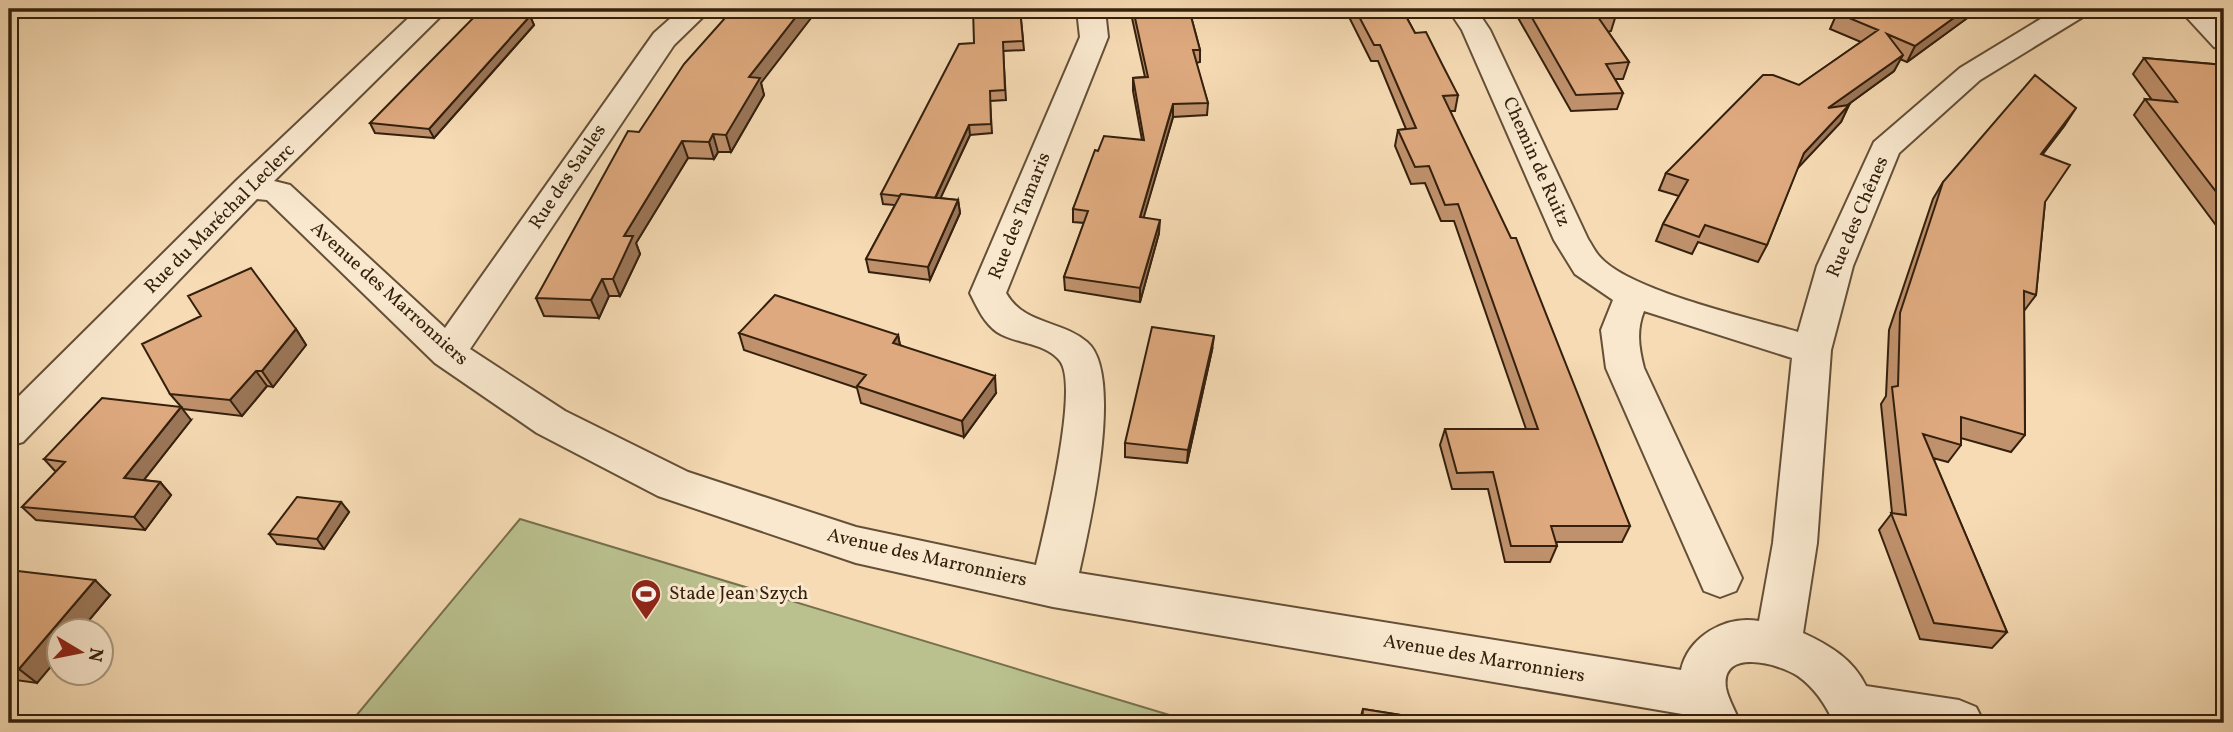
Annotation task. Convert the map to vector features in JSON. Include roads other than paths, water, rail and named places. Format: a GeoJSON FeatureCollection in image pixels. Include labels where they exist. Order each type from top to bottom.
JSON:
{"type":"FeatureCollection","features":[{"type":"Feature","properties":{"kind":"street","name":"Rue du Maréchal Leclerc"},"geometry":{"type":"LineString","coordinates":[[9,432],[249,187],[434,9]]}},
{"type":"Feature","properties":{"kind":"street","name":"Rue des Saules"},"geometry":{"type":"LineString","coordinates":[[448,353],[664,39],[697,9]]}},
{"type":"Feature","properties":{"kind":"street","name":"Rue des Tamaris"},"geometry":{"type":"LineString","coordinates":[[1053,588],[1074,500],[1086,381],[1077,354],[1054,339],[1017,328],[997,312],[988,293],[1094,37],[1092,19],[1086,9]]}},
{"type":"Feature","properties":{"kind":"street","name":"Chemin de Ruitz"},"geometry":{"type":"LineString","coordinates":[[1462,9],[1476,30],[1571,240],[1588,266],[1606,280],[1634,295],[1812,350]]}},
{"type":"Feature","properties":{"kind":"street","name":"Rue des Chênes"},"geometry":{"type":"LineString","coordinates":[[1778,643],[1794,543],[1812,350],[1835,266],[1885,149],[1970,74],[2076,9]]}},
{"type":"Feature","properties":{"kind":"street"},"geometry":{"type":"LineString","coordinates":[[2193,9],[2224,41]]}},
{"type":"Feature","properties":{"kind":"street","name":"Avenue des Marronniers"},"geometry":{"type":"LineString","coordinates":[[249,187],[278,192],[448,353],[551,422],[673,484],[856,545],[1053,588],[1709,710]]}},
{"type":"Feature","properties":{"kind":"street"},"geometry":{"type":"LineString","coordinates":[[1634,295],[1620,321],[1618,342],[1625,368],[1720,578]]}},
{"type":"Feature","properties":{"kind":"street"},"geometry":{"type":"LineString","coordinates":[[1709,710],[1701,682],[1704,664],[1716,650],[1733,641],[1755,639],[1778,643],[1801,652],[1824,667],[1842,685],[1857,715],[1959,723]]}},
{"type":"Feature","properties":{"kind":"place","name":"Stade Jean Szych"},"geometry":{"type":"Point","coordinates":[646,621]}}]}
